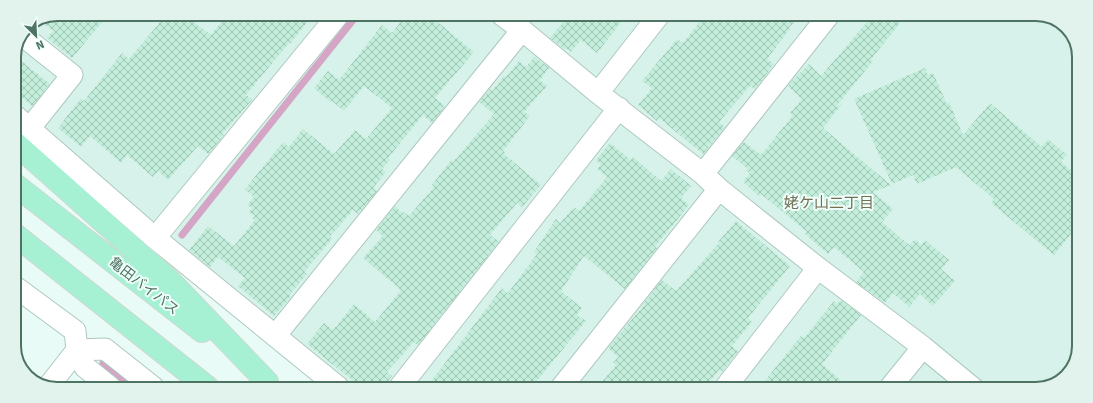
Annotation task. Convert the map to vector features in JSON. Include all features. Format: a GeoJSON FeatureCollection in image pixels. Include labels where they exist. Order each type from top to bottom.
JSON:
{"type":"FeatureCollection","features":[{"type":"Feature","properties":{"kind":"highway"},"geometry":{"type":"LineString","coordinates":[[22,135],[171,282],[269,382]]}},
{"type":"Feature","properties":{"kind":"highway","name":"亀田バイパス"},"geometry":{"type":"LineString","coordinates":[[21,189],[268,382]]}},
{"type":"Feature","properties":{"kind":"highway"},"geometry":{"type":"LineString","coordinates":[[21,240],[201,382]]}},
{"type":"Feature","properties":{"kind":"street"},"geometry":{"type":"LineString","coordinates":[[155,238],[333,21]]}},
{"type":"Feature","properties":{"kind":"street"},"geometry":{"type":"LineString","coordinates":[[510,21],[598,93],[703,174],[719,189],[818,268],[923,347],[966,382]]}},
{"type":"Feature","properties":{"kind":"street"},"geometry":{"type":"LineString","coordinates":[[598,93],[655,21]]}},
{"type":"Feature","properties":{"kind":"street"},"geometry":{"type":"LineString","coordinates":[[703,174],[824,21]]}},
{"type":"Feature","properties":{"kind":"street"},"geometry":{"type":"LineString","coordinates":[[275,336],[522,30]]}},
{"type":"Feature","properties":{"kind":"street"},"geometry":{"type":"LineString","coordinates":[[26,39],[72,75],[22,135],[155,238],[332,382]]}},
{"type":"Feature","properties":{"kind":"street"},"geometry":{"type":"LineString","coordinates":[[404,382],[619,108]]}},
{"type":"Feature","properties":{"kind":"street"},"geometry":{"type":"LineString","coordinates":[[566,382],[719,189]]}},
{"type":"Feature","properties":{"kind":"street"},"geometry":{"type":"LineString","coordinates":[[730,382],[818,268]]}},
{"type":"Feature","properties":{"kind":"street"},"geometry":{"type":"LineString","coordinates":[[21,291],[75,331],[77,350],[85,367],[104,382]]}},
{"type":"Feature","properties":{"kind":"street"},"geometry":{"type":"LineString","coordinates":[[895,382],[923,347]]}},
{"type":"Feature","properties":{"kind":"street"},"geometry":{"type":"LineString","coordinates":[[52,382],[77,350],[105,349],[147,382]]}},
{"type":"Feature","properties":{"kind":"shaded area"},"geometry":{"type":"Polygon","coordinates":[[[57,21],[1036,21],[1048,23],[1056,27],[1065,35],[1072,55],[1072,346],[1070,358],[1065,368],[1056,376],[1041,382],[342,382],[141,219],[21,118],[22,50],[27,37],[37,27],[57,21]]]}},
{"type":"Feature","properties":{"kind":"building"},"geometry":{"type":"Polygon","coordinates":[[[57,21],[103,21],[72,58],[47,38],[53,31],[44,24],[57,21]]]}},
{"type":"Feature","properties":{"kind":"building"},"geometry":{"type":"Polygon","coordinates":[[[161,21],[192,21],[211,35],[222,21],[308,21],[246,95],[252,100],[222,134],[224,135],[208,154],[198,146],[168,180],[158,171],[153,177],[127,155],[121,163],[90,136],[81,147],[58,128],[81,98],[84,101],[122,53],[129,59],[161,21]]]}},
{"type":"Feature","properties":{"kind":"building"},"geometry":{"type":"Polygon","coordinates":[[[401,21],[436,21],[474,52],[435,98],[445,106],[432,123],[423,115],[388,158],[390,160],[382,169],[386,172],[373,188],[377,191],[358,214],[353,210],[330,237],[332,239],[304,272],[307,274],[274,316],[238,286],[245,278],[218,257],[210,267],[189,250],[208,226],[234,246],[255,220],[252,218],[254,216],[249,212],[252,208],[247,205],[254,197],[245,189],[283,142],[289,147],[303,129],[334,154],[355,130],[366,139],[392,108],[364,86],[344,111],[331,100],[330,102],[314,88],[328,71],[339,80],[382,25],[392,33],[401,21]]]}},
{"type":"Feature","properties":{"kind":"building"},"geometry":{"type":"Polygon","coordinates":[[[564,21],[622,21],[597,53],[581,40],[571,52],[566,48],[565,50],[550,38],[564,21]]]}},
{"type":"Feature","properties":{"kind":"building"},"geometry":{"type":"Polygon","coordinates":[[[700,21],[795,21],[767,59],[774,64],[755,89],[750,86],[719,122],[725,127],[703,154],[659,118],[657,121],[638,105],[652,88],[642,81],[677,39],[683,43],[700,21]]]}},
{"type":"Feature","properties":{"kind":"building"},"geometry":{"type":"Polygon","coordinates":[[[868,21],[902,21],[871,59],[873,61],[835,108],[842,104],[823,128],[891,185],[873,192],[893,209],[882,222],[909,245],[915,239],[921,245],[925,240],[949,260],[941,269],[955,281],[933,306],[920,294],[909,307],[893,293],[885,303],[856,282],[864,272],[834,247],[828,254],[805,234],[807,232],[761,194],[759,196],[743,182],[750,173],[746,170],[748,169],[732,156],[744,142],[762,154],[793,115],[790,113],[802,99],[788,86],[790,83],[809,64],[821,76],[868,21]]]}},
{"type":"Feature","properties":{"kind":"building"},"geometry":{"type":"Polygon","coordinates":[[[535,57],[549,68],[540,80],[547,86],[524,112],[530,116],[503,151],[505,153],[504,154],[541,185],[522,207],[517,203],[490,235],[499,242],[418,345],[414,342],[387,372],[392,376],[387,382],[355,382],[307,344],[324,323],[333,330],[354,304],[375,322],[401,290],[363,258],[383,236],[376,230],[395,206],[402,213],[403,212],[409,216],[434,187],[432,185],[451,160],[453,162],[494,114],[479,102],[490,89],[492,91],[504,76],[506,77],[519,61],[526,67],[535,57]]]}},
{"type":"Feature","properties":{"kind":"building"},"geometry":{"type":"Polygon","coordinates":[[[21,61],[50,84],[32,106],[21,97],[21,61]]]}},
{"type":"Feature","properties":{"kind":"building"},"geometry":{"type":"Polygon","coordinates":[[[925,68],[928,75],[933,73],[947,104],[949,102],[963,135],[990,103],[1042,147],[1048,139],[1067,155],[1061,162],[1072,171],[1072,233],[1054,255],[991,203],[994,199],[956,167],[917,184],[913,175],[892,184],[854,99],[925,68]]]}},
{"type":"Feature","properties":{"kind":"building"},"geometry":{"type":"Polygon","coordinates":[[[610,143],[631,160],[633,157],[661,181],[671,169],[691,186],[681,198],[689,205],[655,247],[657,248],[625,289],[584,256],[561,291],[582,308],[577,315],[586,321],[536,382],[431,382],[502,288],[508,293],[537,254],[534,252],[556,219],[560,223],[574,207],[579,211],[607,177],[597,169],[601,165],[596,160],[610,143]]]}},
{"type":"Feature","properties":{"kind":"building"},"geometry":{"type":"Polygon","coordinates":[[[736,221],[790,266],[748,318],[752,322],[732,346],[738,351],[722,372],[719,370],[710,382],[602,382],[616,365],[613,363],[618,357],[608,348],[644,305],[643,304],[662,280],[676,291],[719,243],[718,242],[736,221]]]}},
{"type":"Feature","properties":{"kind":"building"},"geometry":{"type":"Polygon","coordinates":[[[841,300],[861,315],[822,364],[843,382],[764,382],[801,336],[804,338],[834,301],[837,304],[841,300]]]}},
{"type":"Feature","properties":{"kind":"waterway"},"geometry":{"type":"LineString","coordinates":[[182,235],[352,21]]}},
{"type":"Feature","properties":{"kind":"waterway"},"geometry":{"type":"LineString","coordinates":[[103,363],[127,382]]}},
{"type":"Feature","properties":{"kind":"district","name":"姥ケ山二丁目"},"geometry":{"type":"Point","coordinates":[829,203]}}]}
